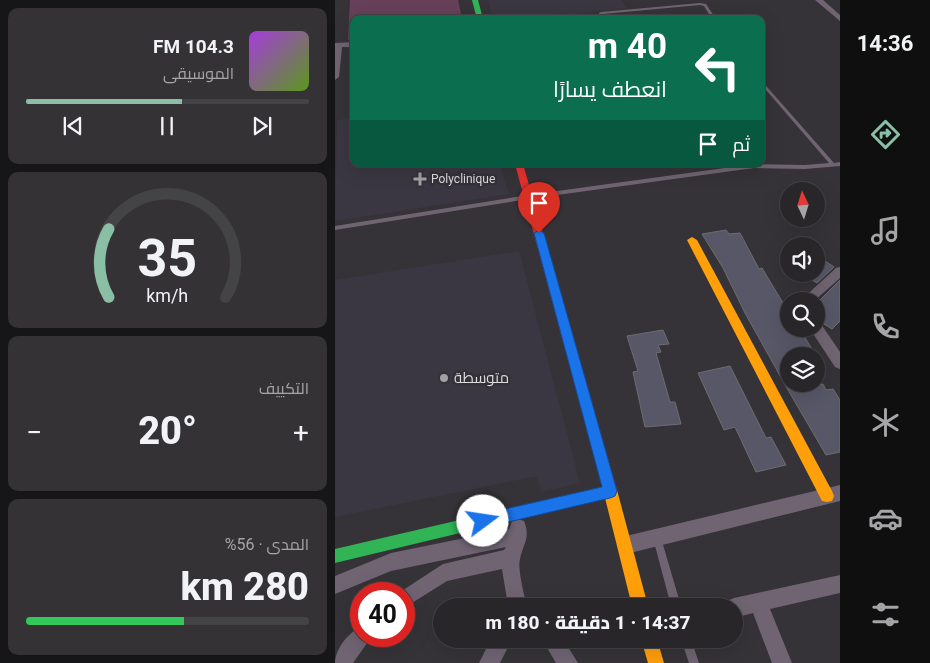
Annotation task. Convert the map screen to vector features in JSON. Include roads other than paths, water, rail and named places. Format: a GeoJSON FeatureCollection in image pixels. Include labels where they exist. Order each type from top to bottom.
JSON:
{"type":"FeatureCollection","features":[{"type":"Feature","properties":{"kind":"main road"},"geometry":{"type":"LineString","coordinates":[[475,0],[479,15]]}},
{"type":"Feature","properties":{"kind":"main road"},"geometry":{"type":"LineString","coordinates":[[520,167],[639,598]]}},
{"type":"Feature","properties":{"kind":"main road"},"geometry":{"type":"LineString","coordinates":[[693,240],[834,494]]}},
{"type":"Feature","properties":{"kind":"main road"},"geometry":{"type":"LineString","coordinates":[[335,556],[610,491]]}},
{"type":"Feature","properties":{"kind":"main road"},"geometry":{"type":"LineString","coordinates":[[651,648],[655,663]]}},
{"type":"Feature","properties":{"kind":"street"},"geometry":{"type":"LineString","coordinates":[[819,0],[840,18]]}},
{"type":"Feature","properties":{"kind":"street"},"geometry":{"type":"LineString","coordinates":[[335,77],[336,45],[350,44]]}},
{"type":"Feature","properties":{"kind":"street"},"geometry":{"type":"LineString","coordinates":[[816,292],[840,270]]}},
{"type":"Feature","properties":{"kind":"street"},"geometry":{"type":"LineString","coordinates":[[822,337],[840,363]]}},
{"type":"Feature","properties":{"kind":"street"},"geometry":{"type":"LineString","coordinates":[[625,545],[834,494]]}},
{"type":"Feature","properties":{"kind":"street"},"geometry":{"type":"LineString","coordinates":[[516,598],[510,558],[517,546],[518,512]]}},
{"type":"Feature","properties":{"kind":"street"},"geometry":{"type":"LineString","coordinates":[[335,585],[391,562],[517,536]]}},
{"type":"Feature","properties":{"kind":"street"},"geometry":{"type":"LineString","coordinates":[[415,592],[443,573],[510,558]]}},
{"type":"Feature","properties":{"kind":"street"},"geometry":{"type":"LineString","coordinates":[[743,606],[840,584]]}},
{"type":"Feature","properties":{"kind":"street"},"geometry":{"type":"LineString","coordinates":[[758,603],[782,663]]}},
{"type":"Feature","properties":{"kind":"street"},"geometry":{"type":"LineString","coordinates":[[340,663],[353,647]]}},
{"type":"Feature","properties":{"kind":"street"},"geometry":{"type":"LineString","coordinates":[[489,663],[497,648]]}},
{"type":"Feature","properties":{"kind":"street"},"geometry":{"type":"LineString","coordinates":[[557,648],[568,663]]}},
{"type":"Feature","properties":{"kind":"lane"},"geometry":{"type":"LineString","coordinates":[[601,15],[601,13],[638,6],[705,4],[712,15]]}},
{"type":"Feature","properties":{"kind":"lane"},"geometry":{"type":"LineString","coordinates":[[765,86],[833,165]]}},
{"type":"Feature","properties":{"kind":"lane"},"geometry":{"type":"LineString","coordinates":[[765,166],[840,164]]}},
{"type":"Feature","properties":{"kind":"lane"},"geometry":{"type":"LineString","coordinates":[[335,228],[528,197],[747,167]]}},
{"type":"Feature","properties":{"kind":"lane"},"geometry":{"type":"LineString","coordinates":[[657,538],[675,598]]}},
{"type":"Feature","properties":{"kind":"lane"},"geometry":{"type":"LineString","coordinates":[[689,648],[694,663]]}},
{"type":"Feature","properties":{"kind":"place","name":"Polyclinique"},"geometry":{"type":"Point","coordinates":[420,179]}},
{"type":"Feature","properties":{"kind":"place","name":"متوسطة"},"geometry":{"type":"Point","coordinates":[444,378]}}]}
